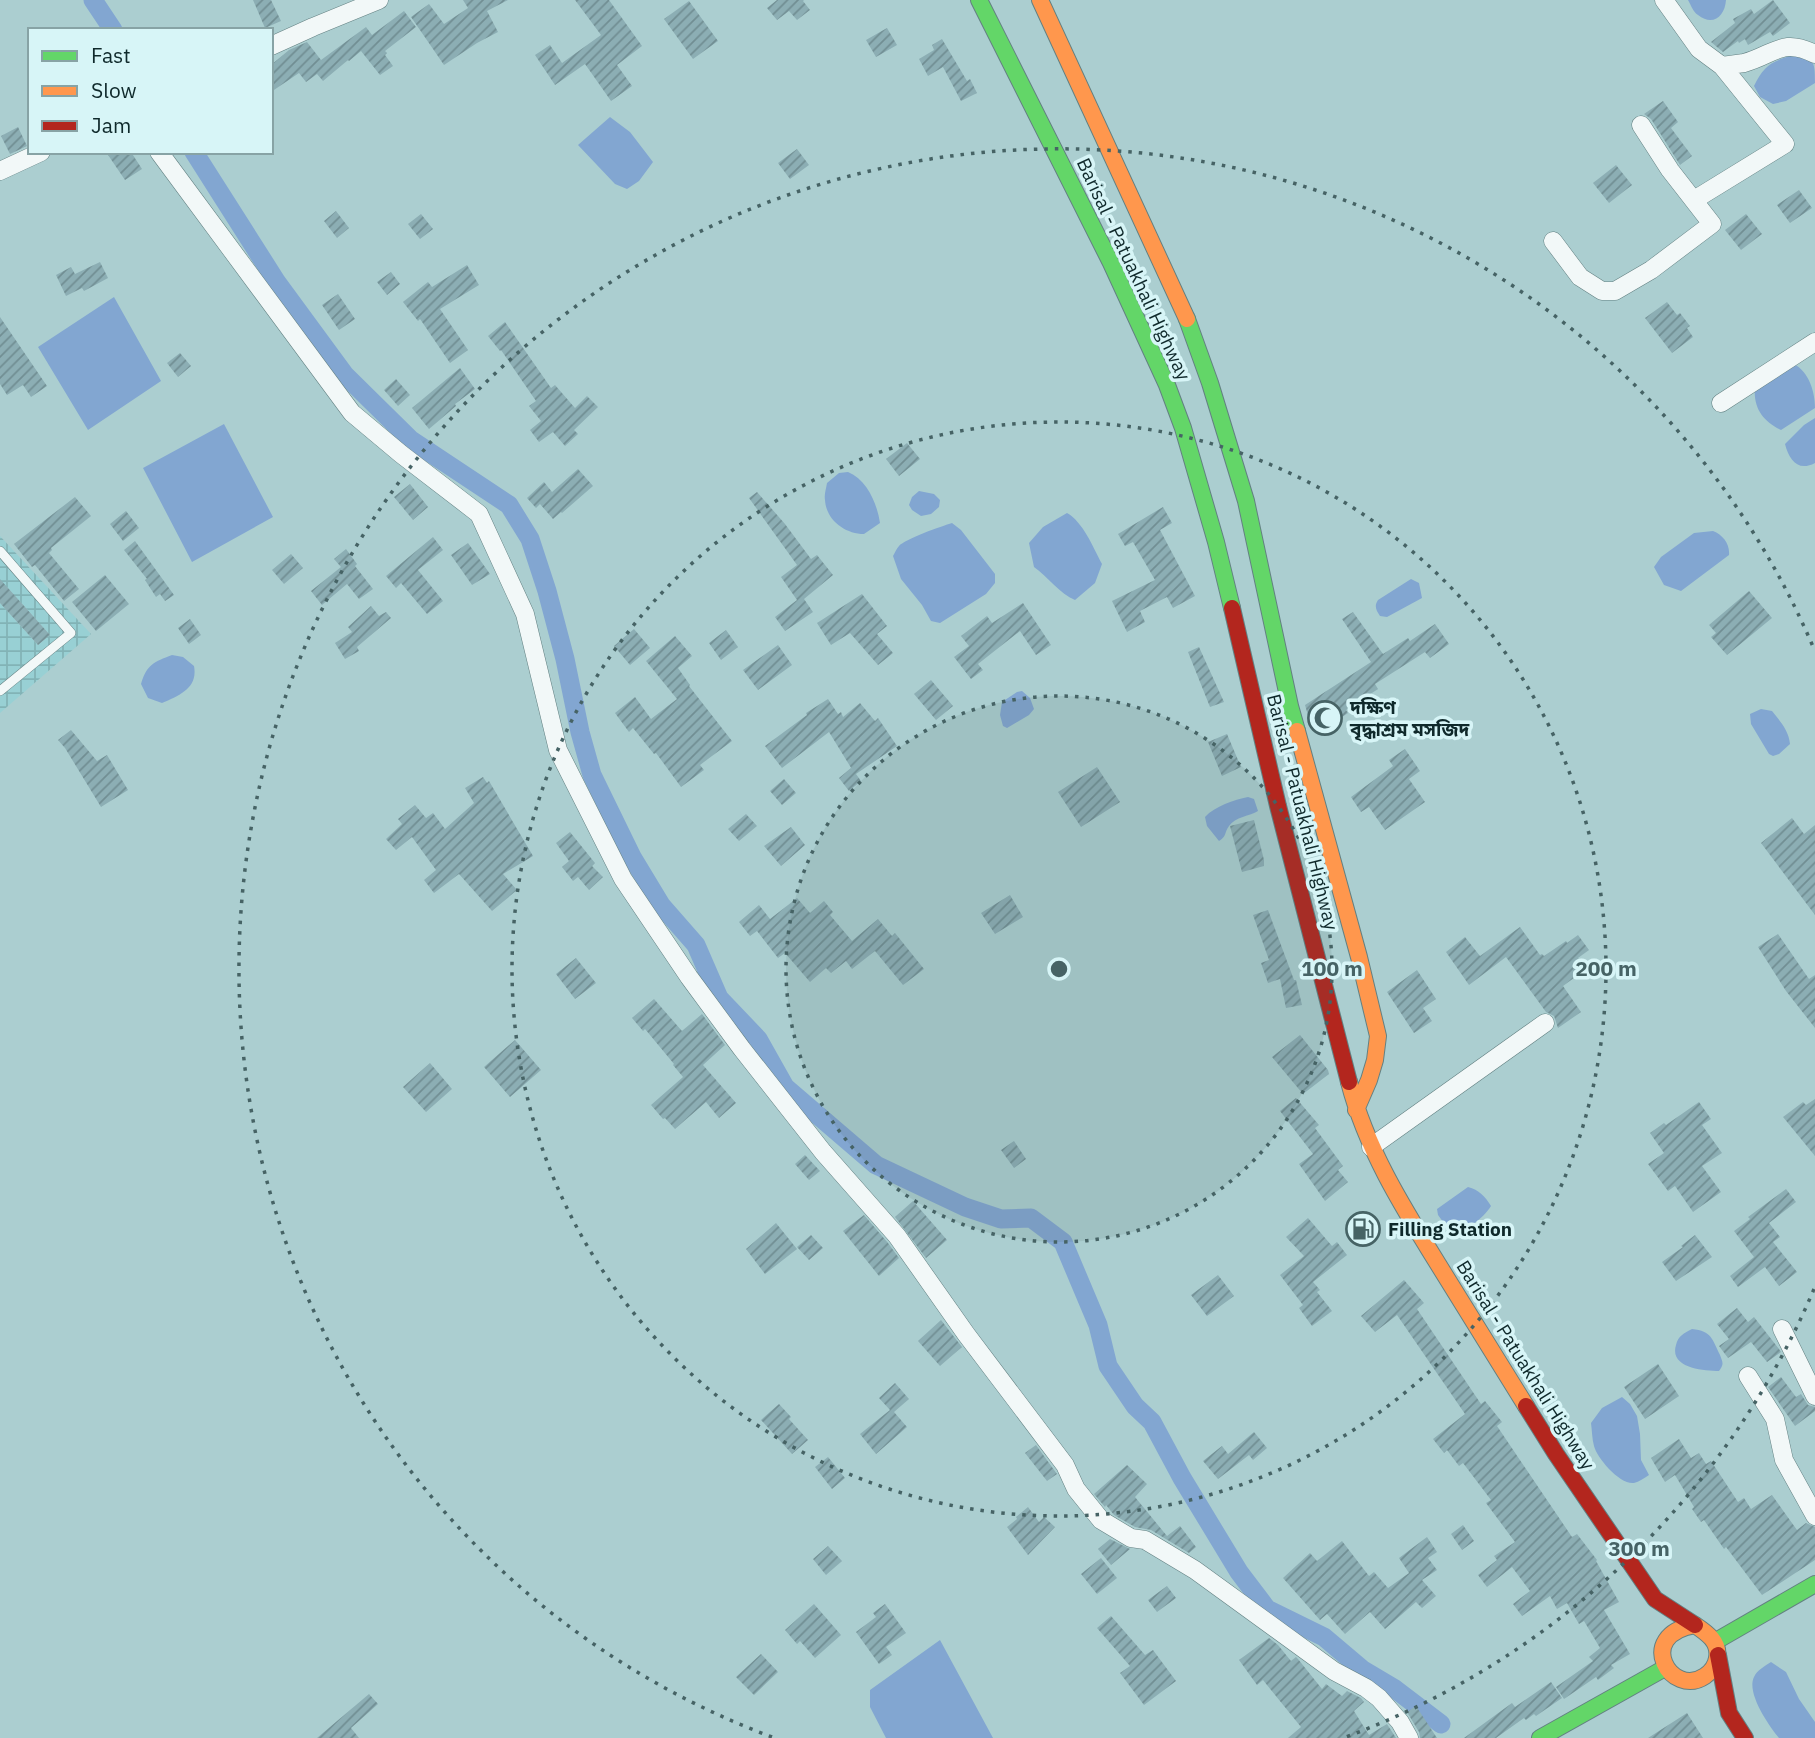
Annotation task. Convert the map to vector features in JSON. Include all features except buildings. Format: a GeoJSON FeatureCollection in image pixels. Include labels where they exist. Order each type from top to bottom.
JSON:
{"type":"FeatureCollection","features":[{"type":"Feature","properties":{"kind":"main road","name":"Barisal - Patuakhali Highway"},"geometry":{"type":"LineString","coordinates":[[979,0],[1111,263],[1167,385],[1183,428],[1216,542],[1278,806],[1356,1110],[1371,1147],[1413,1225],[1556,1454],[1656,1599],[1695,1625]]}},
{"type":"Feature","properties":{"kind":"main road"},"geometry":{"type":"LineString","coordinates":[[1040,0],[1185,314],[1210,383],[1246,501],[1290,706],[1378,1035],[1372,1070],[1356,1110]]}},
{"type":"Feature","properties":{"kind":"main road"},"geometry":{"type":"LineString","coordinates":[[1678,1679],[1692,1681],[1705,1677],[1714,1667],[1717,1648],[1815,1584]]}},
{"type":"Feature","properties":{"kind":"main road","name":"Barisal - Patuakhali Highway"},"geometry":{"type":"LineString","coordinates":[[1656,1599],[1663,1644]]}},
{"type":"Feature","properties":{"kind":"main road"},"geometry":{"type":"LineString","coordinates":[[1730,1713],[1665,1668],[1662,1658],[1663,1644],[1670,1633],[1682,1626],[1695,1625],[1708,1631],[1717,1648],[1730,1713],[1745,1738]]}},
{"type":"Feature","properties":{"kind":"main road"},"geometry":{"type":"LineString","coordinates":[[1540,1738],[1665,1668]]}},
{"type":"Feature","properties":{"kind":"street"},"geometry":{"type":"LineString","coordinates":[[273,45],[379,0]]}},
{"type":"Feature","properties":{"kind":"street"},"geometry":{"type":"LineString","coordinates":[[1664,0],[1699,49],[1722,66],[1785,144],[1694,200]]}},
{"type":"Feature","properties":{"kind":"street"},"geometry":{"type":"LineString","coordinates":[[1722,66],[1745,62],[1782,47],[1804,49],[1815,54]]}},
{"type":"Feature","properties":{"kind":"street"},"geometry":{"type":"LineString","coordinates":[[1553,241],[1580,277],[1602,291],[1615,291],[1651,270],[1712,224],[1664,161],[1642,125]]}},
{"type":"Feature","properties":{"kind":"street"},"geometry":{"type":"LineString","coordinates":[[0,171],[37,154]]}},
{"type":"Feature","properties":{"kind":"street"},"geometry":{"type":"LineString","coordinates":[[160,154],[352,413],[479,514],[525,614],[558,750],[623,879],[689,977],[742,1049],[823,1152],[897,1236],[966,1334],[1066,1465],[1076,1489],[1101,1520],[1131,1538],[1145,1540],[1195,1570],[1334,1671],[1366,1688],[1379,1698],[1400,1722],[1409,1738]]}},
{"type":"Feature","properties":{"kind":"street"},"geometry":{"type":"LineString","coordinates":[[1721,403],[1815,342]]}},
{"type":"Feature","properties":{"kind":"street"},"geometry":{"type":"LineString","coordinates":[[1371,1147],[1545,1023]]}},
{"type":"Feature","properties":{"kind":"street"},"geometry":{"type":"LineString","coordinates":[[1782,1329],[1815,1396]]}},
{"type":"Feature","properties":{"kind":"street"},"geometry":{"type":"LineString","coordinates":[[1748,1376],[1775,1419],[1784,1460],[1815,1516]]}},
{"type":"Feature","properties":{"kind":"lane"},"geometry":{"type":"LineString","coordinates":[[0,551],[71,633],[0,691]]}},
{"type":"Feature","properties":{"kind":"shaded area"},"geometry":{"type":"Polygon","coordinates":[[[1688,0],[1726,0],[1721,15],[1709,20],[1696,14],[1688,0]]]}},
{"type":"Feature","properties":{"kind":"shaded area"},"geometry":{"type":"Polygon","coordinates":[[[1790,56],[1812,61],[1815,83],[1786,101],[1773,104],[1760,97],[1754,86],[1768,66],[1790,56]]]}},
{"type":"Feature","properties":{"kind":"shaded area"},"geometry":{"type":"Polygon","coordinates":[[[610,117],[630,132],[653,162],[639,181],[627,189],[615,184],[578,145],[610,117]]]}},
{"type":"Feature","properties":{"kind":"shaded area"},"geometry":{"type":"Polygon","coordinates":[[[114,297],[161,381],[88,430],[38,347],[114,297]]]}},
{"type":"Feature","properties":{"kind":"shaded area"},"geometry":{"type":"Polygon","coordinates":[[[1794,364],[1804,372],[1810,383],[1815,408],[1781,430],[1760,413],[1755,387],[1794,364]]]}},
{"type":"Feature","properties":{"kind":"shaded area"},"geometry":{"type":"Polygon","coordinates":[[[1815,418],[1815,463],[1799,465],[1789,455],[1785,444],[1815,418]]]}},
{"type":"Feature","properties":{"kind":"shaded area"},"geometry":{"type":"Polygon","coordinates":[[[224,424],[273,517],[192,562],[143,468],[224,424]]]}},
{"type":"Feature","properties":{"kind":"shaded area"},"geometry":{"type":"Polygon","coordinates":[[[848,472],[866,486],[879,515],[880,523],[864,534],[844,529],[833,520],[826,507],[827,483],[839,473],[848,472]]]}},
{"type":"Feature","properties":{"kind":"shaded area"},"geometry":{"type":"Polygon","coordinates":[[[919,491],[934,494],[940,500],[939,507],[931,514],[921,516],[909,505],[912,497],[919,491]]]}},
{"type":"Feature","properties":{"kind":"shaded area"},"geometry":{"type":"Polygon","coordinates":[[[1067,513],[1083,529],[1102,564],[1095,583],[1075,600],[1064,594],[1034,567],[1029,543],[1043,527],[1067,513]]]}},
{"type":"Feature","properties":{"kind":"shaded area"},"geometry":{"type":"Polygon","coordinates":[[[952,523],[961,530],[995,574],[995,583],[986,594],[940,623],[931,621],[901,579],[893,556],[903,543],[952,523]]]}},
{"type":"Feature","properties":{"kind":"shaded area"},"geometry":{"type":"Polygon","coordinates":[[[1713,531],[1725,540],[1729,555],[1681,591],[1664,585],[1654,567],[1661,557],[1694,533],[1713,531]]]}},
{"type":"Feature","properties":{"kind":"shaded area"},"geometry":{"type":"Polygon","coordinates":[[[0,536],[91,634],[0,713],[0,603],[38,645],[50,635],[7,587],[0,593],[0,536]]]}},
{"type":"Feature","properties":{"kind":"shaded area"},"geometry":{"type":"Polygon","coordinates":[[[1411,579],[1419,583],[1422,598],[1387,617],[1380,616],[1376,608],[1378,600],[1411,579]]]}},
{"type":"Feature","properties":{"kind":"shaded area"},"geometry":{"type":"Polygon","coordinates":[[[172,655],[183,657],[194,666],[193,680],[181,694],[162,703],[148,698],[141,684],[146,672],[156,662],[172,655]]]}},
{"type":"Feature","properties":{"kind":"shaded area"},"geometry":{"type":"Polygon","coordinates":[[[1022,691],[1030,698],[1034,709],[1007,728],[1003,726],[1000,715],[1002,702],[1022,691]]]}},
{"type":"Feature","properties":{"kind":"shaded area"},"geometry":{"type":"Polygon","coordinates":[[[1761,709],[1772,711],[1788,735],[1790,744],[1773,756],[1769,754],[1751,724],[1750,714],[1761,709]]]}},
{"type":"Feature","properties":{"kind":"shaded area"},"geometry":{"type":"Polygon","coordinates":[[[1248,797],[1254,799],[1258,811],[1232,823],[1219,841],[1207,826],[1205,817],[1219,807],[1248,797]]]}},
{"type":"Feature","properties":{"kind":"shaded area"},"geometry":{"type":"Polygon","coordinates":[[[1468,1187],[1481,1194],[1491,1206],[1473,1224],[1449,1230],[1438,1215],[1437,1209],[1468,1187]]]}},
{"type":"Feature","properties":{"kind":"shaded area"},"geometry":{"type":"Polygon","coordinates":[[[1692,1329],[1708,1334],[1713,1340],[1722,1362],[1719,1371],[1689,1367],[1678,1359],[1675,1353],[1677,1342],[1692,1329]]]}},
{"type":"Feature","properties":{"kind":"shaded area"},"geometry":{"type":"Polygon","coordinates":[[[1622,1397],[1637,1416],[1641,1460],[1649,1475],[1634,1483],[1622,1480],[1604,1464],[1593,1440],[1591,1423],[1602,1408],[1622,1397]]]}},
{"type":"Feature","properties":{"kind":"shaded area"},"geometry":{"type":"Polygon","coordinates":[[[940,1640],[993,1738],[886,1738],[870,1707],[870,1690],[940,1640]]]}},
{"type":"Feature","properties":{"kind":"shaded area"},"geometry":{"type":"Polygon","coordinates":[[[1771,1662],[1786,1672],[1799,1699],[1815,1722],[1815,1738],[1779,1738],[1765,1718],[1752,1684],[1757,1672],[1771,1662]]]}},
{"type":"Feature","properties":{"kind":"waterway"},"geometry":{"type":"LineString","coordinates":[[93,0],[112,28]]}},
{"type":"Feature","properties":{"kind":"waterway"},"geometry":{"type":"LineString","coordinates":[[195,154],[276,281],[345,375],[411,440],[509,505],[530,539],[547,591],[592,775],[632,857],[661,905],[696,945],[719,998],[758,1039],[785,1087],[876,1165],[965,1207],[1001,1219],[1031,1218],[1063,1242],[1098,1325],[1108,1366],[1135,1406],[1152,1422],[1182,1478],[1239,1572],[1267,1609],[1324,1637],[1363,1670],[1395,1689],[1441,1724]]}},
{"type":"Feature","properties":{"kind":"traffic: fast"},"geometry":{"type":"LineString","coordinates":[[979,0],[1111,263],[1167,385],[1183,428],[1232,608]]}},
{"type":"Feature","properties":{"kind":"traffic: fast"},"geometry":{"type":"LineString","coordinates":[[1187,319],[1210,383],[1246,501],[1297,731]]}},
{"type":"Feature","properties":{"kind":"traffic: fast"},"geometry":{"type":"LineString","coordinates":[[1716,1641],[1815,1584]]}},
{"type":"Feature","properties":{"kind":"traffic: fast"},"geometry":{"type":"LineString","coordinates":[[1540,1738],[1665,1668]]}},
{"type":"Feature","properties":{"kind":"traffic: slow"},"geometry":{"type":"LineString","coordinates":[[1040,0],[1187,319]]}},
{"type":"Feature","properties":{"kind":"traffic: slow"},"geometry":{"type":"LineString","coordinates":[[1297,731],[1378,1036],[1375,1060],[1356,1110]]}},
{"type":"Feature","properties":{"kind":"traffic: slow"},"geometry":{"type":"LineString","coordinates":[[1349,1082],[1365,1130],[1399,1198],[1526,1406]]}},
{"type":"Feature","properties":{"kind":"traffic: slow"},"geometry":{"type":"LineString","coordinates":[[1695,1625],[1715,1643],[1717,1652],[1713,1668],[1705,1676],[1692,1681],[1671,1673],[1664,1663],[1662,1652],[1666,1640],[1677,1631],[1695,1625]]}},
{"type":"Feature","properties":{"kind":"traffic: jam"},"geometry":{"type":"LineString","coordinates":[[1232,608],[1278,806],[1349,1082]]}},
{"type":"Feature","properties":{"kind":"traffic: jam"},"geometry":{"type":"LineString","coordinates":[[1526,1406],[1655,1599],[1695,1625]]}},
{"type":"Feature","properties":{"kind":"traffic: jam"},"geometry":{"type":"LineString","coordinates":[[1718,1655],[1729,1713],[1745,1738]]}},
{"type":"Feature","properties":{"kind":"place","name":"দক্ষিণ বৃদ্ধাশ্রম মসজিদ"},"geometry":{"type":"Point","coordinates":[1325,718]}},
{"type":"Feature","properties":{"kind":"place","name":"Filling Station"},"geometry":{"type":"Point","coordinates":[1363,1229]}}]}
